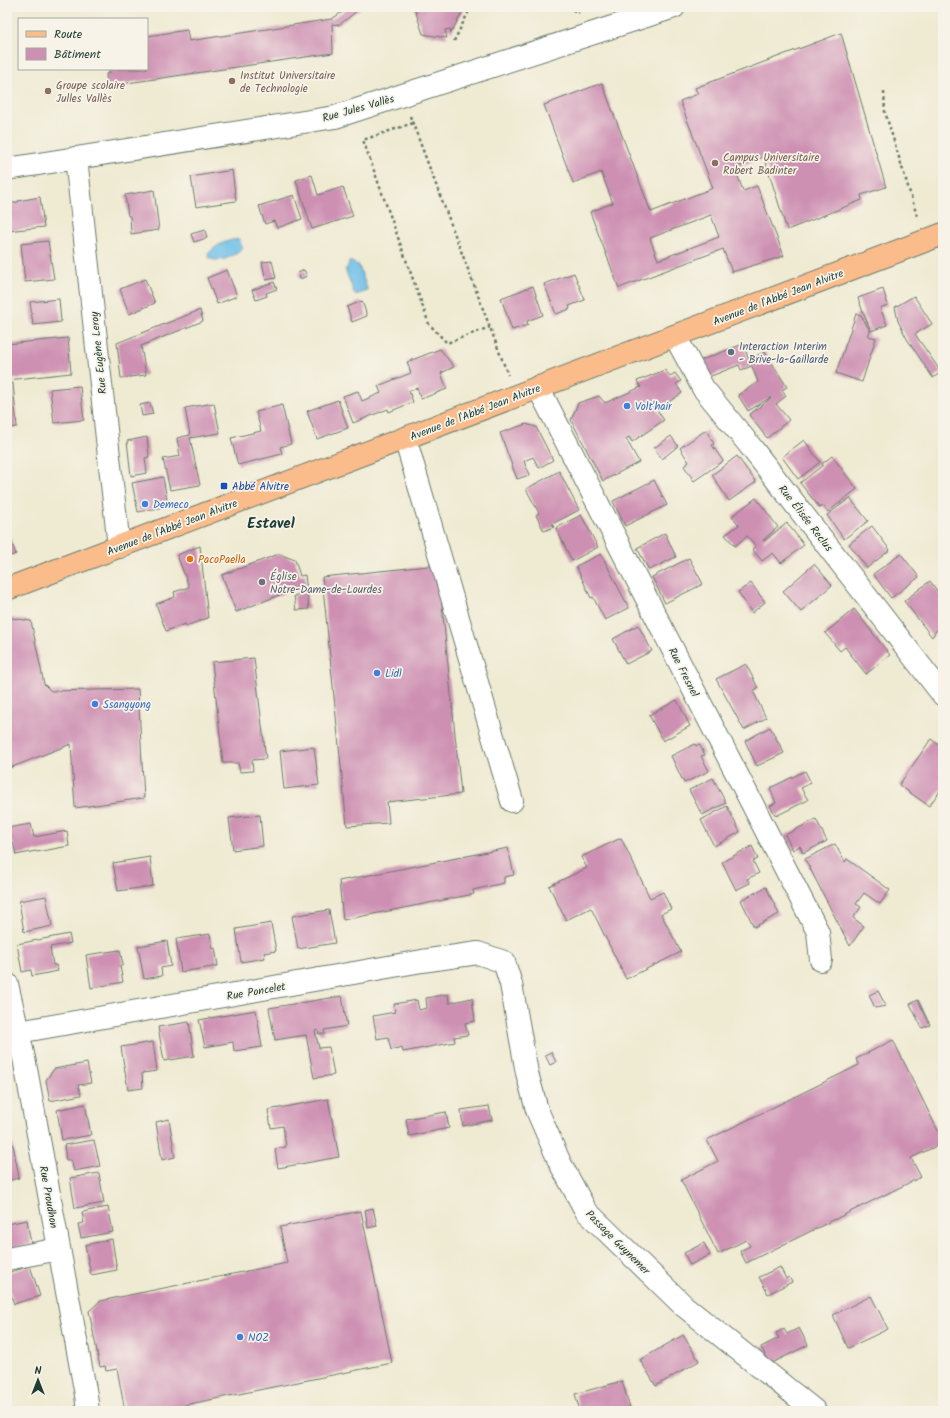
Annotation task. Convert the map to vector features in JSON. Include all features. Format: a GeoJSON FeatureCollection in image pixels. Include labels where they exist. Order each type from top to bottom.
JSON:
{"type":"FeatureCollection","features":[{"type":"Feature","properties":{"kind":"main road","name":"Avenue de l'Abbé Jean Alvitre"},"geometry":{"type":"LineString","coordinates":[[7,590],[934,238]]}},
{"type":"Feature","properties":{"kind":"street","name":"Rue Jules Vallès"},"geometry":{"type":"LineString","coordinates":[[7,169],[335,116],[674,7]]}},
{"type":"Feature","properties":{"kind":"street","name":"Rue Eugène Leroy"},"geometry":{"type":"LineString","coordinates":[[76,158],[119,547]]}},
{"type":"Feature","properties":{"kind":"street","name":"Rue Élisée Reclus"},"geometry":{"type":"LineString","coordinates":[[675,336],[703,388],[747,442],[943,695]]}},
{"type":"Feature","properties":{"kind":"street","name":"Rue Fresnel"},"geometry":{"type":"LineString","coordinates":[[538,388],[818,932],[821,960]]}},
{"type":"Feature","properties":{"kind":"street"},"geometry":{"type":"LineString","coordinates":[[405,438],[512,801]]}},
{"type":"Feature","properties":{"kind":"street","name":"Rue Poncelet"},"geometry":{"type":"LineString","coordinates":[[12,1034],[422,961],[478,953],[504,962]]}},
{"type":"Feature","properties":{"kind":"street","name":"Passage Guynemer"},"geometry":{"type":"LineString","coordinates":[[504,962],[511,984],[528,1073],[537,1110],[560,1163],[586,1211],[684,1306],[815,1411]]}},
{"type":"Feature","properties":{"kind":"street","name":"Rue Proudhon"},"geometry":{"type":"LineString","coordinates":[[7,984],[12,1034],[24,1058],[88,1411]]}},
{"type":"Feature","properties":{"kind":"street"},"geometry":{"type":"LineString","coordinates":[[7,1259],[59,1249]]}},
{"type":"Feature","properties":{"kind":"path"},"geometry":{"type":"LineString","coordinates":[[454,41],[471,7]]}},
{"type":"Feature","properties":{"kind":"path"},"geometry":{"type":"LineString","coordinates":[[884,92],[886,112],[934,238]]}},
{"type":"Feature","properties":{"kind":"path"},"geometry":{"type":"LineString","coordinates":[[402,95],[516,396]]}},
{"type":"Feature","properties":{"kind":"path"},"geometry":{"type":"LineString","coordinates":[[413,123],[363,140],[429,324],[447,343],[490,327]]}},
{"type":"Feature","properties":{"kind":"water"},"geometry":{"type":"Polygon","coordinates":[[[239,239],[243,249],[239,252],[222,260],[213,260],[209,258],[208,254],[218,246],[230,240],[239,239]]]}},
{"type":"Feature","properties":{"kind":"water"},"geometry":{"type":"Polygon","coordinates":[[[349,262],[358,264],[368,291],[355,295],[345,269],[347,269],[349,262]]]}},
{"type":"Feature","properties":{"kind":"building"},"geometry":{"type":"Polygon","coordinates":[[[347,7],[362,7],[339,25],[332,24],[333,53],[107,86],[106,74],[110,73],[109,70],[148,70],[148,36],[187,30],[189,41],[332,19],[348,8],[347,7]]]}},
{"type":"Feature","properties":{"kind":"building"},"geometry":{"type":"Polygon","coordinates":[[[414,7],[465,7],[451,33],[450,29],[445,30],[447,38],[423,34],[414,7]]]}},
{"type":"Feature","properties":{"kind":"building"},"geometry":{"type":"Polygon","coordinates":[[[841,33],[886,187],[861,195],[862,200],[787,230],[764,157],[735,168],[743,191],[757,186],[784,256],[732,272],[723,249],[619,288],[590,212],[613,203],[601,172],[573,183],[544,105],[602,83],[651,212],[713,188],[680,101],[698,94],[695,88],[841,33]],[[711,215],[650,238],[658,260],[719,237],[711,215]]]}},
{"type":"Feature","properties":{"kind":"building"},"geometry":{"type":"Polygon","coordinates":[[[232,170],[236,201],[196,207],[191,177],[232,170]]]}},
{"type":"Feature","properties":{"kind":"building"},"geometry":{"type":"Polygon","coordinates":[[[312,175],[318,195],[343,187],[353,216],[312,229],[296,180],[312,175]]]}},
{"type":"Feature","properties":{"kind":"building"},"geometry":{"type":"Polygon","coordinates":[[[154,190],[159,230],[131,234],[130,216],[128,216],[125,195],[154,190]]]}},
{"type":"Feature","properties":{"kind":"building"},"geometry":{"type":"Polygon","coordinates":[[[294,195],[302,219],[277,228],[274,221],[265,224],[259,206],[294,195]]]}},
{"type":"Feature","properties":{"kind":"building"},"geometry":{"type":"Polygon","coordinates":[[[40,197],[44,227],[7,231],[7,204],[40,197]]]}},
{"type":"Feature","properties":{"kind":"building"},"geometry":{"type":"Polygon","coordinates":[[[205,230],[207,238],[194,242],[191,234],[205,230]]]}},
{"type":"Feature","properties":{"kind":"building"},"geometry":{"type":"Polygon","coordinates":[[[48,241],[54,279],[25,282],[21,244],[48,241]]]}},
{"type":"Feature","properties":{"kind":"building"},"geometry":{"type":"Polygon","coordinates":[[[272,261],[276,278],[266,280],[262,262],[272,261]]]}},
{"type":"Feature","properties":{"kind":"building"},"geometry":{"type":"Polygon","coordinates":[[[227,270],[237,296],[217,304],[207,278],[227,270]]]}},
{"type":"Feature","properties":{"kind":"building"},"geometry":{"type":"Polygon","coordinates":[[[304,270],[307,276],[300,279],[298,273],[304,270]]]}},
{"type":"Feature","properties":{"kind":"building"},"geometry":{"type":"Polygon","coordinates":[[[574,273],[585,300],[569,306],[570,309],[556,314],[544,284],[574,273]]]}},
{"type":"Feature","properties":{"kind":"building"},"geometry":{"type":"Polygon","coordinates":[[[145,279],[155,303],[129,314],[120,289],[145,279]]]}},
{"type":"Feature","properties":{"kind":"building"},"geometry":{"type":"Polygon","coordinates":[[[274,282],[277,289],[266,293],[267,296],[256,300],[252,290],[274,282]]]}},
{"type":"Feature","properties":{"kind":"building"},"geometry":{"type":"Polygon","coordinates":[[[533,286],[543,315],[527,321],[528,325],[512,330],[501,298],[533,286]]]}},
{"type":"Feature","properties":{"kind":"building"},"geometry":{"type":"Polygon","coordinates":[[[883,289],[888,305],[880,308],[887,325],[871,331],[858,298],[883,289]]]}},
{"type":"Feature","properties":{"kind":"building"},"geometry":{"type":"Polygon","coordinates":[[[914,296],[932,324],[915,334],[941,372],[933,378],[907,339],[898,321],[895,307],[914,296]]]}},
{"type":"Feature","properties":{"kind":"building"},"geometry":{"type":"Polygon","coordinates":[[[59,299],[61,322],[33,325],[30,302],[59,299]]]}},
{"type":"Feature","properties":{"kind":"building"},"geometry":{"type":"Polygon","coordinates":[[[362,301],[367,316],[352,322],[347,307],[362,301]]]}},
{"type":"Feature","properties":{"kind":"building"},"geometry":{"type":"Polygon","coordinates":[[[200,310],[203,321],[141,346],[146,375],[121,378],[117,343],[200,310]]]}},
{"type":"Feature","properties":{"kind":"building"},"geometry":{"type":"Polygon","coordinates":[[[856,314],[861,315],[870,331],[868,336],[876,338],[862,382],[836,373],[856,314]]]}},
{"type":"Feature","properties":{"kind":"building"},"geometry":{"type":"Polygon","coordinates":[[[68,338],[71,373],[7,380],[7,344],[68,338]]]}},
{"type":"Feature","properties":{"kind":"building"},"geometry":{"type":"Polygon","coordinates":[[[743,344],[749,360],[765,352],[787,387],[782,390],[786,396],[776,404],[789,420],[767,438],[749,415],[771,398],[748,411],[738,395],[758,382],[752,366],[741,370],[739,365],[706,378],[699,361],[743,344]]]}},
{"type":"Feature","properties":{"kind":"building"},"geometry":{"type":"Polygon","coordinates":[[[440,349],[454,367],[441,373],[447,389],[421,399],[417,388],[409,391],[413,402],[389,412],[388,409],[353,423],[343,396],[358,391],[362,401],[381,393],[378,386],[411,373],[407,362],[440,349]]]}},
{"type":"Feature","properties":{"kind":"building"},"geometry":{"type":"Polygon","coordinates":[[[665,370],[670,376],[675,373],[681,381],[676,384],[682,393],[657,410],[664,420],[632,442],[629,437],[626,439],[639,462],[603,481],[571,420],[578,403],[599,396],[605,403],[641,387],[637,381],[665,370]]]}},
{"type":"Feature","properties":{"kind":"building"},"geometry":{"type":"Polygon","coordinates":[[[13,383],[17,427],[7,428],[7,384],[13,383]]]}},
{"type":"Feature","properties":{"kind":"building"},"geometry":{"type":"Polygon","coordinates":[[[80,386],[84,420],[54,423],[50,389],[80,386]]]}},
{"type":"Feature","properties":{"kind":"building"},"geometry":{"type":"Polygon","coordinates":[[[338,400],[348,428],[317,439],[307,411],[338,400]]]}},
{"type":"Feature","properties":{"kind":"building"},"geometry":{"type":"Polygon","coordinates":[[[150,403],[153,414],[142,416],[140,405],[150,403]]]}},
{"type":"Feature","properties":{"kind":"building"},"geometry":{"type":"Polygon","coordinates":[[[214,403],[220,433],[190,438],[200,485],[170,490],[163,459],[180,456],[177,438],[190,435],[185,408],[214,403]]]}},
{"type":"Feature","properties":{"kind":"building"},"geometry":{"type":"Polygon","coordinates":[[[282,405],[291,444],[280,447],[282,454],[238,465],[231,438],[261,431],[256,412],[282,405]]]}},
{"type":"Feature","properties":{"kind":"building"},"geometry":{"type":"Polygon","coordinates":[[[526,424],[536,427],[553,460],[539,468],[533,457],[524,461],[529,475],[517,479],[500,433],[526,424]]]}},
{"type":"Feature","properties":{"kind":"building"},"geometry":{"type":"Polygon","coordinates":[[[706,430],[714,444],[712,445],[723,461],[694,481],[684,466],[689,462],[680,448],[706,430]]]}},
{"type":"Feature","properties":{"kind":"building"},"geometry":{"type":"Polygon","coordinates":[[[671,436],[678,446],[662,459],[654,448],[671,436]]]}},
{"type":"Feature","properties":{"kind":"building"},"geometry":{"type":"Polygon","coordinates":[[[147,437],[149,457],[145,458],[147,473],[131,476],[127,441],[147,437]]]}},
{"type":"Feature","properties":{"kind":"building"},"geometry":{"type":"Polygon","coordinates":[[[804,440],[820,462],[798,479],[782,457],[804,440]]]}},
{"type":"Feature","properties":{"kind":"building"},"geometry":{"type":"Polygon","coordinates":[[[737,456],[756,482],[729,501],[712,475],[737,456]]]}},
{"type":"Feature","properties":{"kind":"building"},"geometry":{"type":"Polygon","coordinates":[[[832,456],[857,489],[828,512],[823,506],[820,508],[800,483],[832,456]]]}},
{"type":"Feature","properties":{"kind":"building"},"geometry":{"type":"Polygon","coordinates":[[[559,471],[579,510],[552,524],[554,527],[544,531],[536,515],[539,513],[526,489],[559,471]]]}},
{"type":"Feature","properties":{"kind":"building"},"geometry":{"type":"Polygon","coordinates":[[[163,477],[168,506],[138,512],[132,483],[163,477]]]}},
{"type":"Feature","properties":{"kind":"building"},"geometry":{"type":"Polygon","coordinates":[[[654,480],[667,505],[625,526],[613,501],[654,480]]]}},
{"type":"Feature","properties":{"kind":"building"},"geometry":{"type":"Polygon","coordinates":[[[756,498],[778,527],[763,540],[764,541],[787,523],[804,545],[781,563],[773,553],[762,561],[752,549],[756,546],[747,536],[735,546],[725,535],[739,525],[732,516],[756,498]]]}},
{"type":"Feature","properties":{"kind":"building"},"geometry":{"type":"Polygon","coordinates":[[[850,498],[868,521],[844,539],[827,515],[850,498]]]}},
{"type":"Feature","properties":{"kind":"building"},"geometry":{"type":"Polygon","coordinates":[[[581,515],[598,547],[572,561],[556,528],[581,515]]]}},
{"type":"Feature","properties":{"kind":"building"},"geometry":{"type":"Polygon","coordinates":[[[872,526],[890,550],[867,568],[849,544],[872,526]]]}},
{"type":"Feature","properties":{"kind":"building"},"geometry":{"type":"Polygon","coordinates":[[[7,530],[16,554],[7,557],[7,530]]]}},
{"type":"Feature","properties":{"kind":"building"},"geometry":{"type":"Polygon","coordinates":[[[665,533],[676,557],[649,570],[637,548],[665,533]]]}},
{"type":"Feature","properties":{"kind":"building"},"geometry":{"type":"Polygon","coordinates":[[[200,546],[208,618],[166,631],[156,604],[175,597],[174,592],[189,587],[177,555],[200,546]]]}},
{"type":"Feature","properties":{"kind":"building","name":"Église Notre-Dame-de-Lourdes"},"geometry":{"type":"Polygon","coordinates":[[[279,554],[295,560],[300,576],[305,575],[309,609],[296,610],[294,596],[299,594],[298,588],[236,612],[222,575],[279,554]]]}},
{"type":"Feature","properties":{"kind":"building"},"geometry":{"type":"Polygon","coordinates":[[[601,554],[629,608],[605,620],[593,597],[591,598],[576,566],[601,554]]]}},
{"type":"Feature","properties":{"kind":"building"},"geometry":{"type":"Polygon","coordinates":[[[901,554],[919,577],[891,598],[873,574],[901,554]]]}},
{"type":"Feature","properties":{"kind":"building"},"geometry":{"type":"Polygon","coordinates":[[[689,558],[703,584],[665,603],[652,577],[689,558]]]}},
{"type":"Feature","properties":{"kind":"building"},"geometry":{"type":"Polygon","coordinates":[[[814,564],[832,585],[801,612],[783,591],[814,564]]]}},
{"type":"Feature","properties":{"kind":"building"},"geometry":{"type":"Polygon","coordinates":[[[438,565],[461,794],[387,802],[389,823],[347,826],[322,577],[438,565]]]}},
{"type":"Feature","properties":{"kind":"building"},"geometry":{"type":"Polygon","coordinates":[[[930,581],[943,599],[943,621],[932,637],[904,601],[930,581]]]}},
{"type":"Feature","properties":{"kind":"building"},"geometry":{"type":"Polygon","coordinates":[[[751,583],[765,602],[752,613],[738,592],[751,583]]]}},
{"type":"Feature","properties":{"kind":"building"},"geometry":{"type":"Polygon","coordinates":[[[854,609],[890,655],[866,674],[845,647],[840,651],[825,633],[854,609]]]}},
{"type":"Feature","properties":{"kind":"building"},"geometry":{"type":"Polygon","coordinates":[[[12,618],[31,621],[44,684],[51,691],[138,689],[144,798],[75,808],[71,744],[7,769],[7,620],[12,618]]]}},
{"type":"Feature","properties":{"kind":"building"},"geometry":{"type":"Polygon","coordinates":[[[638,625],[652,651],[626,664],[613,639],[638,625]]]}},
{"type":"Feature","properties":{"kind":"building"},"geometry":{"type":"Polygon","coordinates":[[[254,658],[266,759],[252,760],[253,771],[240,772],[238,763],[223,763],[212,662],[254,658]]]}},
{"type":"Feature","properties":{"kind":"building"},"geometry":{"type":"Polygon","coordinates":[[[746,664],[758,688],[753,691],[766,718],[744,730],[716,679],[746,664]]]}},
{"type":"Feature","properties":{"kind":"building"},"geometry":{"type":"Polygon","coordinates":[[[677,700],[690,726],[663,741],[649,715],[677,700]]]}},
{"type":"Feature","properties":{"kind":"building"},"geometry":{"type":"Polygon","coordinates":[[[770,727],[784,753],[757,766],[745,741],[770,727]]]}},
{"type":"Feature","properties":{"kind":"building"},"geometry":{"type":"Polygon","coordinates":[[[931,739],[943,748],[943,787],[929,806],[899,785],[931,739]]]}},
{"type":"Feature","properties":{"kind":"building"},"geometry":{"type":"Polygon","coordinates":[[[695,744],[696,746],[699,744],[705,755],[701,756],[709,771],[684,783],[671,756],[695,744]]]}},
{"type":"Feature","properties":{"kind":"building"},"geometry":{"type":"Polygon","coordinates":[[[314,747],[319,785],[284,789],[280,751],[314,747]]]}},
{"type":"Feature","properties":{"kind":"building"},"geometry":{"type":"Polygon","coordinates":[[[805,771],[811,783],[801,788],[808,800],[776,816],[770,806],[776,803],[770,788],[805,771]]]}},
{"type":"Feature","properties":{"kind":"building"},"geometry":{"type":"Polygon","coordinates":[[[713,778],[726,803],[702,815],[689,790],[713,778]]]}},
{"type":"Feature","properties":{"kind":"building"},"geometry":{"type":"Polygon","coordinates":[[[727,806],[740,832],[714,846],[701,820],[727,806]]]}},
{"type":"Feature","properties":{"kind":"building"},"geometry":{"type":"Polygon","coordinates":[[[260,815],[263,846],[233,850],[229,818],[260,815]]]}},
{"type":"Feature","properties":{"kind":"building"},"geometry":{"type":"Polygon","coordinates":[[[816,819],[827,841],[803,853],[800,846],[793,850],[785,835],[816,819]]]}},
{"type":"Feature","properties":{"kind":"building"},"geometry":{"type":"Polygon","coordinates":[[[31,824],[34,837],[67,831],[69,846],[16,855],[13,842],[8,842],[7,828],[31,824]]]}},
{"type":"Feature","properties":{"kind":"building"},"geometry":{"type":"Polygon","coordinates":[[[621,838],[650,898],[663,892],[671,909],[661,914],[681,952],[626,979],[591,908],[566,920],[549,886],[587,868],[581,857],[621,838]]]}},
{"type":"Feature","properties":{"kind":"building"},"geometry":{"type":"Polygon","coordinates":[[[835,844],[845,862],[847,859],[890,890],[880,904],[864,893],[856,904],[861,907],[853,918],[864,926],[850,946],[805,859],[835,844]]]}},
{"type":"Feature","properties":{"kind":"building"},"geometry":{"type":"Polygon","coordinates":[[[752,846],[758,859],[753,861],[759,873],[747,879],[750,883],[736,890],[722,862],[752,846]]]}},
{"type":"Feature","properties":{"kind":"building"},"geometry":{"type":"Polygon","coordinates":[[[508,848],[514,875],[504,877],[504,883],[473,890],[474,894],[343,920],[339,881],[508,848]]]}},
{"type":"Feature","properties":{"kind":"building"},"geometry":{"type":"Polygon","coordinates":[[[150,857],[153,886],[118,891],[113,863],[150,857]]]}},
{"type":"Feature","properties":{"kind":"building"},"geometry":{"type":"Polygon","coordinates":[[[766,887],[779,914],[754,927],[741,900],[766,887]]]}},
{"type":"Feature","properties":{"kind":"building"},"geometry":{"type":"Polygon","coordinates":[[[46,896],[52,926],[24,932],[19,901],[46,896]]]}},
{"type":"Feature","properties":{"kind":"building"},"geometry":{"type":"Polygon","coordinates":[[[329,910],[335,943],[298,949],[292,916],[329,910]]]}},
{"type":"Feature","properties":{"kind":"building"},"geometry":{"type":"Polygon","coordinates":[[[271,923],[276,951],[264,953],[265,958],[241,962],[236,929],[271,923]]]}},
{"type":"Feature","properties":{"kind":"building"},"geometry":{"type":"Polygon","coordinates":[[[69,934],[71,943],[50,947],[53,965],[56,965],[58,971],[32,976],[31,970],[22,972],[17,944],[69,934]]]}},
{"type":"Feature","properties":{"kind":"building"},"geometry":{"type":"Polygon","coordinates":[[[210,934],[213,949],[215,948],[218,966],[181,972],[176,939],[210,934]]]}},
{"type":"Feature","properties":{"kind":"building"},"geometry":{"type":"Polygon","coordinates":[[[167,941],[171,966],[161,968],[162,976],[144,979],[138,946],[167,941]]]}},
{"type":"Feature","properties":{"kind":"building"},"geometry":{"type":"Polygon","coordinates":[[[120,950],[123,965],[120,966],[123,982],[91,988],[86,955],[120,950]]]}},
{"type":"Feature","properties":{"kind":"building"},"geometry":{"type":"Polygon","coordinates":[[[878,991],[886,1006],[875,1008],[869,995],[878,991]]]}},
{"type":"Feature","properties":{"kind":"building"},"geometry":{"type":"Polygon","coordinates":[[[448,994],[449,1003],[472,998],[475,1021],[465,1023],[468,1035],[454,1037],[455,1042],[403,1052],[402,1047],[391,1050],[388,1037],[377,1039],[373,1016],[395,1012],[394,1004],[417,1000],[419,1010],[427,1008],[426,998],[448,994]]]}},
{"type":"Feature","properties":{"kind":"building"},"geometry":{"type":"Polygon","coordinates":[[[342,996],[347,1026],[324,1030],[325,1034],[319,1034],[318,1030],[315,1031],[319,1048],[329,1047],[334,1075],[314,1078],[306,1035],[275,1040],[269,1008],[342,996]]]}},
{"type":"Feature","properties":{"kind":"building"},"geometry":{"type":"Polygon","coordinates":[[[918,1000],[930,1025],[922,1028],[910,1004],[918,1000]]]}},
{"type":"Feature","properties":{"kind":"building"},"geometry":{"type":"Polygon","coordinates":[[[256,1010],[262,1047],[234,1051],[233,1042],[205,1047],[199,1020],[256,1010]]]}},
{"type":"Feature","properties":{"kind":"building"},"geometry":{"type":"Polygon","coordinates":[[[189,1022],[194,1056],[164,1061],[158,1027],[189,1022]]]}},
{"type":"Feature","properties":{"kind":"building"},"geometry":{"type":"Polygon","coordinates":[[[893,1040],[943,1141],[943,1143],[911,1158],[921,1177],[746,1263],[740,1251],[750,1246],[746,1240],[718,1254],[681,1180],[718,1161],[707,1140],[859,1065],[856,1059],[893,1040]]]}},
{"type":"Feature","properties":{"kind":"building"},"geometry":{"type":"Polygon","coordinates":[[[153,1042],[157,1071],[142,1073],[143,1088],[128,1090],[121,1047],[153,1042]]]}},
{"type":"Feature","properties":{"kind":"building"},"geometry":{"type":"Polygon","coordinates":[[[551,1052],[556,1062],[550,1065],[545,1055],[551,1052]]]}},
{"type":"Feature","properties":{"kind":"building"},"geometry":{"type":"Polygon","coordinates":[[[87,1063],[91,1083],[78,1085],[81,1095],[50,1101],[46,1080],[54,1069],[87,1063]]]}},
{"type":"Feature","properties":{"kind":"building"},"geometry":{"type":"Polygon","coordinates":[[[328,1099],[339,1157],[278,1168],[275,1149],[286,1147],[283,1126],[271,1128],[268,1110],[328,1099]]]}},
{"type":"Feature","properties":{"kind":"building"},"geometry":{"type":"Polygon","coordinates":[[[85,1104],[91,1135],[62,1140],[57,1110],[85,1104]]]}},
{"type":"Feature","properties":{"kind":"building"},"geometry":{"type":"Polygon","coordinates":[[[489,1106],[492,1120],[463,1126],[461,1110],[489,1106]]]}},
{"type":"Feature","properties":{"kind":"building"},"geometry":{"type":"Polygon","coordinates":[[[446,1112],[449,1128],[409,1136],[406,1119],[446,1112]]]}},
{"type":"Feature","properties":{"kind":"building"},"geometry":{"type":"Polygon","coordinates":[[[169,1119],[175,1157],[162,1160],[156,1122],[169,1119]]]}},
{"type":"Feature","properties":{"kind":"building"},"geometry":{"type":"Polygon","coordinates":[[[94,1140],[100,1166],[74,1171],[71,1160],[66,1160],[64,1145],[94,1140]]]}},
{"type":"Feature","properties":{"kind":"building"},"geometry":{"type":"Polygon","coordinates":[[[13,1144],[19,1178],[7,1181],[7,1145],[13,1144]]]}},
{"type":"Feature","properties":{"kind":"building"},"geometry":{"type":"Polygon","coordinates":[[[99,1173],[104,1203],[75,1208],[70,1178],[99,1173]]]}},
{"type":"Feature","properties":{"kind":"building"},"geometry":{"type":"Polygon","coordinates":[[[108,1207],[113,1232],[81,1238],[78,1224],[84,1223],[82,1212],[108,1207]]]}},
{"type":"Feature","properties":{"kind":"building"},"geometry":{"type":"Polygon","coordinates":[[[373,1208],[377,1226],[368,1228],[365,1210],[373,1208]]]}},
{"type":"Feature","properties":{"kind":"building","name":"NOZ"},"geometry":{"type":"Polygon","coordinates":[[[361,1211],[392,1363],[155,1411],[125,1411],[117,1369],[106,1371],[105,1366],[100,1367],[89,1311],[100,1301],[287,1263],[280,1227],[361,1211]]]}},
{"type":"Feature","properties":{"kind":"building"},"geometry":{"type":"Polygon","coordinates":[[[27,1220],[31,1244],[7,1249],[7,1224],[27,1220]]]}},
{"type":"Feature","properties":{"kind":"building"},"geometry":{"type":"Polygon","coordinates":[[[112,1239],[117,1270],[91,1275],[85,1245],[112,1239]]]}},
{"type":"Feature","properties":{"kind":"building"},"geometry":{"type":"Polygon","coordinates":[[[704,1243],[710,1255],[690,1265],[684,1253],[704,1243]]]}},
{"type":"Feature","properties":{"kind":"building"},"geometry":{"type":"Polygon","coordinates":[[[30,1266],[40,1296],[14,1304],[7,1282],[7,1273],[30,1266]]]}},
{"type":"Feature","properties":{"kind":"building"},"geometry":{"type":"Polygon","coordinates":[[[780,1267],[786,1279],[789,1277],[792,1282],[768,1294],[759,1277],[780,1267]]]}},
{"type":"Feature","properties":{"kind":"building"},"geometry":{"type":"Polygon","coordinates":[[[871,1296],[888,1329],[848,1348],[833,1315],[871,1296]]]}},
{"type":"Feature","properties":{"kind":"building"},"geometry":{"type":"Polygon","coordinates":[[[799,1328],[808,1345],[770,1364],[761,1347],[779,1338],[776,1333],[784,1329],[787,1334],[799,1328]]]}},
{"type":"Feature","properties":{"kind":"building"},"geometry":{"type":"Polygon","coordinates":[[[683,1335],[699,1361],[656,1386],[640,1360],[683,1335]]]}},
{"type":"Feature","properties":{"kind":"building"},"geometry":{"type":"Polygon","coordinates":[[[622,1381],[631,1411],[580,1411],[575,1394],[622,1381]]]}},
{"type":"Feature","properties":{"kind":"place","name":"Institut Universitaire de Technologie"},"geometry":{"type":"Point","coordinates":[232,81]}},
{"type":"Feature","properties":{"kind":"place","name":"Groupe scolaire Julles Vallès"},"geometry":{"type":"Point","coordinates":[48,91]}},
{"type":"Feature","properties":{"kind":"place","name":"Campus Universitaire Robert Badinter"},"geometry":{"type":"Point","coordinates":[715,163]}},
{"type":"Feature","properties":{"kind":"place","name":"Interaction Interim - Brive-la-Gaillarde"},"geometry":{"type":"Point","coordinates":[731,352]}},
{"type":"Feature","properties":{"kind":"place","name":"Volt'hair"},"geometry":{"type":"Point","coordinates":[627,406]}},
{"type":"Feature","properties":{"kind":"place","name":"Abbé Alvitre"},"geometry":{"type":"Point","coordinates":[224,486]}},
{"type":"Feature","properties":{"kind":"place","name":"Demeco"},"geometry":{"type":"Point","coordinates":[145,504]}},
{"type":"Feature","properties":{"kind":"place","name":"PacoPaella"},"geometry":{"type":"Point","coordinates":[190,559]}},
{"type":"Feature","properties":{"kind":"place","name":"Église Notre-Dame-de-Lourdes"},"geometry":{"type":"Point","coordinates":[262,582]}},
{"type":"Feature","properties":{"kind":"place","name":"Lidl"},"geometry":{"type":"Point","coordinates":[377,673]}},
{"type":"Feature","properties":{"kind":"place","name":"Ssangyong"},"geometry":{"type":"Point","coordinates":[95,704]}},
{"type":"Feature","properties":{"kind":"place","name":"NOZ"},"geometry":{"type":"Point","coordinates":[240,1337]}},
{"type":"Feature","properties":{"kind":"district","name":"Estavel"},"geometry":{"type":"Point","coordinates":[271,523]}}]}
